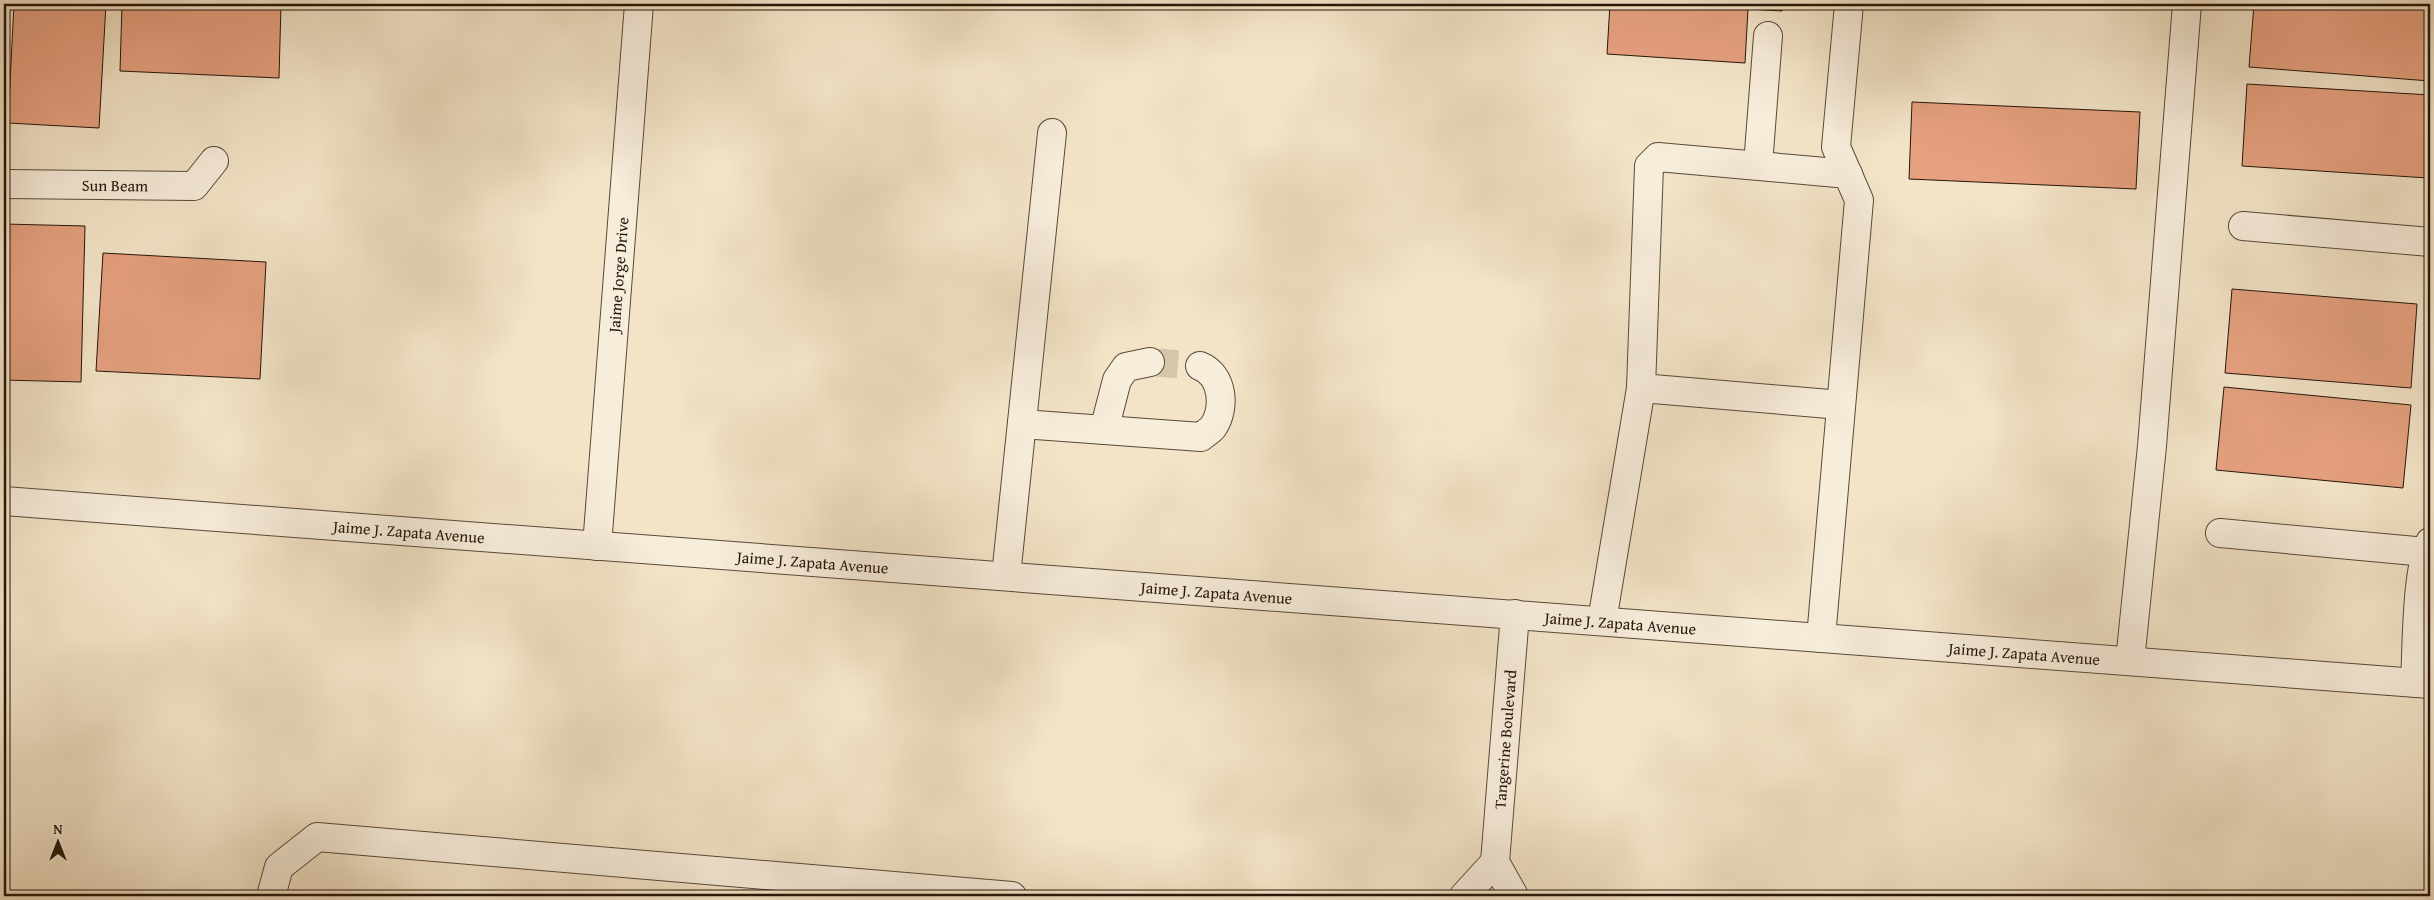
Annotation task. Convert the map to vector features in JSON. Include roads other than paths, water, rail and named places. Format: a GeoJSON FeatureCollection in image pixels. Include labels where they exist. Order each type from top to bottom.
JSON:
{"type":"FeatureCollection","features":[{"type":"Feature","properties":{"kind":"street","name":"Jaime Jorge Drive"},"geometry":{"type":"LineString","coordinates":[[597,546],[639,4]]}},
{"type":"Feature","properties":{"kind":"street"},"geometry":{"type":"LineString","coordinates":[[1821,638],[1859,200],[1836,147],[1849,4]]}},
{"type":"Feature","properties":{"kind":"street"},"geometry":{"type":"LineString","coordinates":[[2130,662],[2152,446],[2187,4]]}},
{"type":"Feature","properties":{"kind":"street"},"geometry":{"type":"LineString","coordinates":[[1758,166],[1768,36]]}},
{"type":"Feature","properties":{"kind":"street"},"geometry":{"type":"LineString","coordinates":[[1006,576],[1052,133]]}},
{"type":"Feature","properties":{"kind":"street"},"geometry":{"type":"LineString","coordinates":[[1602,621],[1641,388],[1649,166],[1658,157],[1848,174]]}},
{"type":"Feature","properties":{"kind":"street","name":"Sun Beam"},"geometry":{"type":"LineString","coordinates":[[4,184],[194,186],[214,161]]}},
{"type":"Feature","properties":{"kind":"street"},"geometry":{"type":"LineString","coordinates":[[2243,226],[2430,242]]}},
{"type":"Feature","properties":{"kind":"street"},"geometry":{"type":"LineString","coordinates":[[1104,430],[1117,380],[1126,367],[1150,362]]}},
{"type":"Feature","properties":{"kind":"street"},"geometry":{"type":"LineString","coordinates":[[1022,424],[1201,437],[1212,427],[1221,407],[1219,388],[1209,370],[1200,366]]}},
{"type":"Feature","properties":{"kind":"street"},"geometry":{"type":"LineString","coordinates":[[1641,388],[1841,405]]}},
{"type":"Feature","properties":{"kind":"street","name":"Jaime J. Zapata Avenue"},"geometry":{"type":"LineString","coordinates":[[4,501],[2423,684]]}},
{"type":"Feature","properties":{"kind":"street"},"geometry":{"type":"LineString","coordinates":[[2220,533],[2428,547],[2423,684]]}},
{"type":"Feature","properties":{"kind":"street","name":"Tangerine Boulevard"},"geometry":{"type":"LineString","coordinates":[[1495,862],[1515,614]]}},
{"type":"Feature","properties":{"kind":"street"},"geometry":{"type":"LineString","coordinates":[[270,896],[279,867],[317,837],[1012,896]]}},
{"type":"Feature","properties":{"kind":"street"},"geometry":{"type":"LineString","coordinates":[[1464,896],[1495,862],[1514,896]]}},
{"type":"Feature","properties":{"kind":"tunnel"},"geometry":{"type":"LineString","coordinates":[[1150,362],[1200,366]]}}]}
